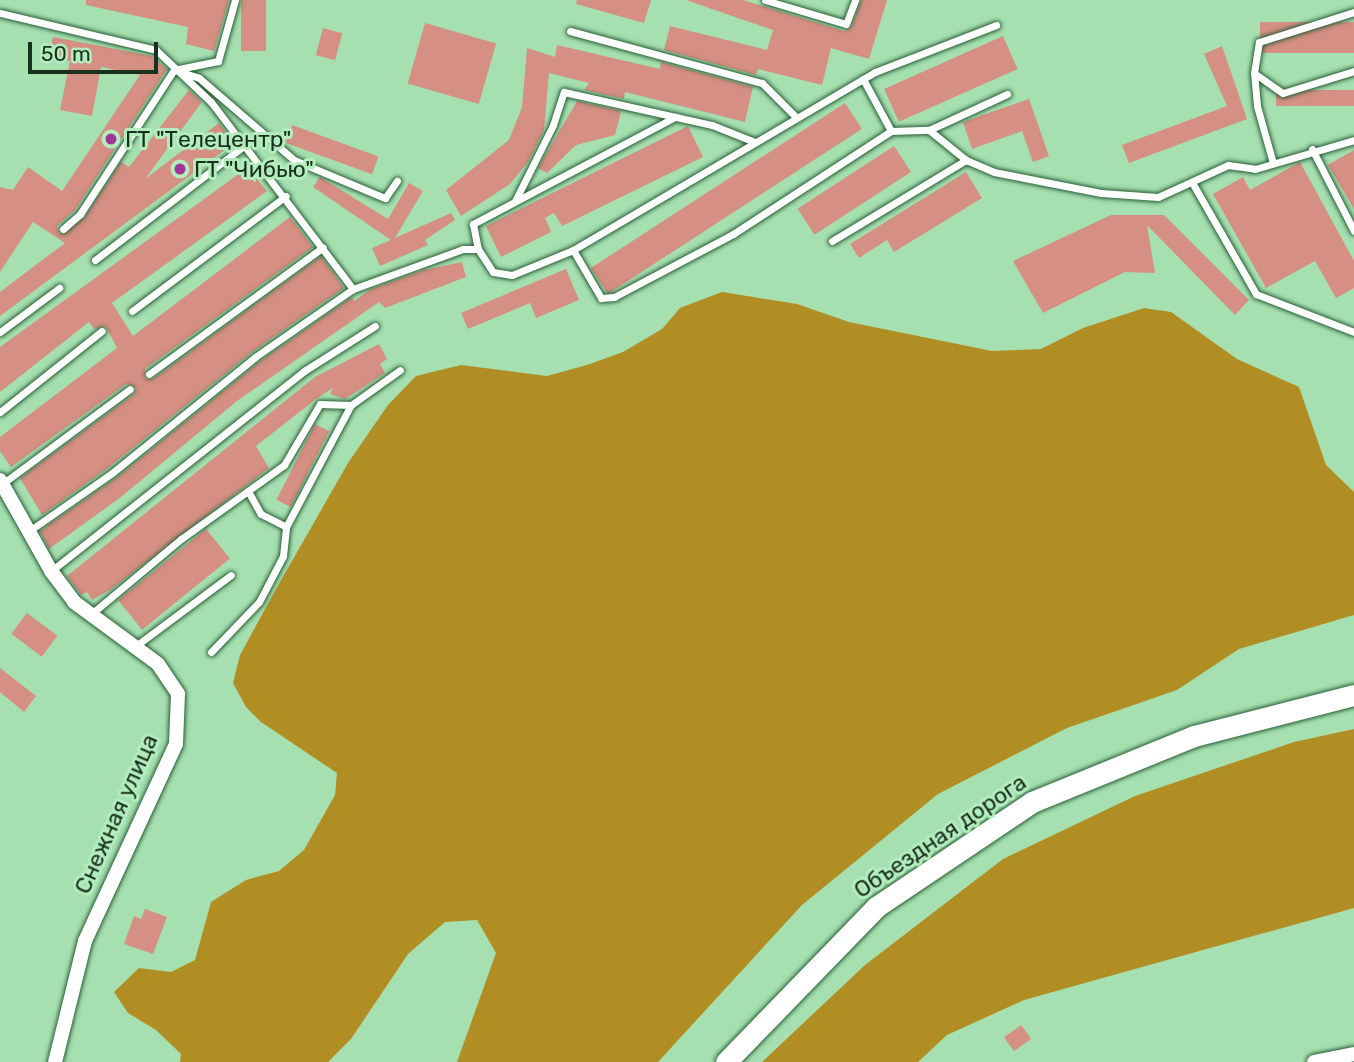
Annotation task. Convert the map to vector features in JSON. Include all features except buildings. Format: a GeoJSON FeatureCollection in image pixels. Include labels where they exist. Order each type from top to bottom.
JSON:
{"type":"FeatureCollection","features":[{"type":"Feature","properties":{"kind":"main road","name":"Объездная дорога"},"geometry":{"type":"LineString","coordinates":[[726,1062],[876,907],[1032,802],[1194,736],[1354,695]]}},
{"type":"Feature","properties":{"kind":"street","name":"Снежная улица"},"geometry":{"type":"LineString","coordinates":[[1,482],[51,571],[89,615],[137,645],[158,664],[178,694],[176,744],[85,941],[55,1062]]}},
{"type":"Feature","properties":{"kind":"street"},"geometry":{"type":"LineString","coordinates":[[1314,1062],[1354,1054]]}},
{"type":"Feature","properties":{"kind":"lane"},"geometry":{"type":"LineString","coordinates":[[63,229],[80,214],[174,70],[218,61],[236,0]]}},
{"type":"Feature","properties":{"kind":"lane"},"geometry":{"type":"LineString","coordinates":[[765,0],[787,4],[846,24],[855,0]]}},
{"type":"Feature","properties":{"kind":"lane"},"geometry":{"type":"LineString","coordinates":[[1273,163],[1257,106],[1254,73],[1259,42],[1354,12]]}},
{"type":"Feature","properties":{"kind":"lane"},"geometry":{"type":"LineString","coordinates":[[0,13],[156,50],[174,70],[211,102],[286,196],[353,289]]}},
{"type":"Feature","properties":{"kind":"lane"},"geometry":{"type":"LineString","coordinates":[[675,117],[473,224],[478,249],[493,272],[512,275],[573,250],[863,79],[996,25]]}},
{"type":"Feature","properties":{"kind":"lane"},"geometry":{"type":"LineString","coordinates":[[570,31],[762,83],[796,117]]}},
{"type":"Feature","properties":{"kind":"lane"},"geometry":{"type":"LineString","coordinates":[[174,70],[200,78],[294,160],[385,198],[397,181]]}},
{"type":"Feature","properties":{"kind":"lane"},"geometry":{"type":"LineString","coordinates":[[1254,73],[1283,93],[1354,71]]}},
{"type":"Feature","properties":{"kind":"lane"},"geometry":{"type":"LineString","coordinates":[[863,79],[891,131]]}},
{"type":"Feature","properties":{"kind":"lane"},"geometry":{"type":"LineString","coordinates":[[514,202],[553,125],[564,92],[675,117],[755,142]]}},
{"type":"Feature","properties":{"kind":"lane"},"geometry":{"type":"LineString","coordinates":[[573,250],[601,298],[614,298],[733,234],[891,131],[929,130],[1007,94]]}},
{"type":"Feature","properties":{"kind":"lane"},"geometry":{"type":"LineString","coordinates":[[929,130],[966,159],[993,172],[1101,193],[1158,197],[1193,184],[1228,165],[1255,169],[1312,149],[1354,140]]}},
{"type":"Feature","properties":{"kind":"lane"},"geometry":{"type":"LineString","coordinates":[[95,260],[246,145]]}},
{"type":"Feature","properties":{"kind":"lane"},"geometry":{"type":"LineString","coordinates":[[1312,149],[1354,231]]}},
{"type":"Feature","properties":{"kind":"lane"},"geometry":{"type":"LineString","coordinates":[[832,241],[966,159]]}},
{"type":"Feature","properties":{"kind":"lane"},"geometry":{"type":"LineString","coordinates":[[1193,184],[1256,294],[1354,332]]}},
{"type":"Feature","properties":{"kind":"lane"},"geometry":{"type":"LineString","coordinates":[[132,311],[286,196]]}},
{"type":"Feature","properties":{"kind":"lane"},"geometry":{"type":"LineString","coordinates":[[149,374],[323,247]]}},
{"type":"Feature","properties":{"kind":"lane"},"geometry":{"type":"LineString","coordinates":[[29,532],[112,473],[255,357],[353,289],[463,249],[478,249]]}},
{"type":"Feature","properties":{"kind":"lane"},"geometry":{"type":"LineString","coordinates":[[0,332],[59,288]]}},
{"type":"Feature","properties":{"kind":"lane"},"geometry":{"type":"LineString","coordinates":[[51,571],[304,371],[375,326]]}},
{"type":"Feature","properties":{"kind":"lane"},"geometry":{"type":"LineString","coordinates":[[0,412],[102,331]]}},
{"type":"Feature","properties":{"kind":"lane"},"geometry":{"type":"LineString","coordinates":[[211,652],[259,602],[283,556],[286,527],[351,405],[400,370]]}},
{"type":"Feature","properties":{"kind":"lane"},"geometry":{"type":"LineString","coordinates":[[1,482],[130,388]]}},
{"type":"Feature","properties":{"kind":"lane"},"geometry":{"type":"LineString","coordinates":[[89,615],[284,465],[320,404],[351,405]]}},
{"type":"Feature","properties":{"kind":"lane"},"geometry":{"type":"LineString","coordinates":[[248,491],[261,514],[286,527]]}},
{"type":"Feature","properties":{"kind":"lane"},"geometry":{"type":"LineString","coordinates":[[137,645],[231,575]]}},
{"type":"Feature","properties":{"kind":"shaded area"},"geometry":{"type":"Polygon","coordinates":[[[722,292],[797,304],[849,322],[992,351],[1041,349],[1083,328],[1144,308],[1171,312],[1237,359],[1299,387],[1326,465],[1354,492],[1354,615],[1239,649],[1177,690],[1067,728],[938,794],[802,905],[658,1062],[457,1062],[496,953],[477,920],[445,922],[408,954],[351,1039],[328,1062],[180,1062],[181,1054],[156,1030],[128,1013],[114,992],[139,968],[171,972],[195,960],[211,902],[246,880],[279,871],[304,850],[335,795],[337,773],[261,722],[246,707],[233,683],[240,655],[276,589],[348,463],[388,405],[416,376],[461,365],[547,376],[587,365],[623,352],[662,329],[680,308],[722,292]]]}},
{"type":"Feature","properties":{"kind":"shaded area"},"geometry":{"type":"Polygon","coordinates":[[[1354,729],[1354,908],[1024,1000],[947,1035],[918,1062],[762,1062],[865,965],[1003,859],[1135,796],[1294,742],[1354,729]]]}},
{"type":"Feature","properties":{"kind":"place","name":"ГТ \"Телецентр\""},"geometry":{"type":"Point","coordinates":[111,139]}},
{"type":"Feature","properties":{"kind":"place","name":"ГТ \"Чибью\""},"geometry":{"type":"Point","coordinates":[180,169]}}]}
